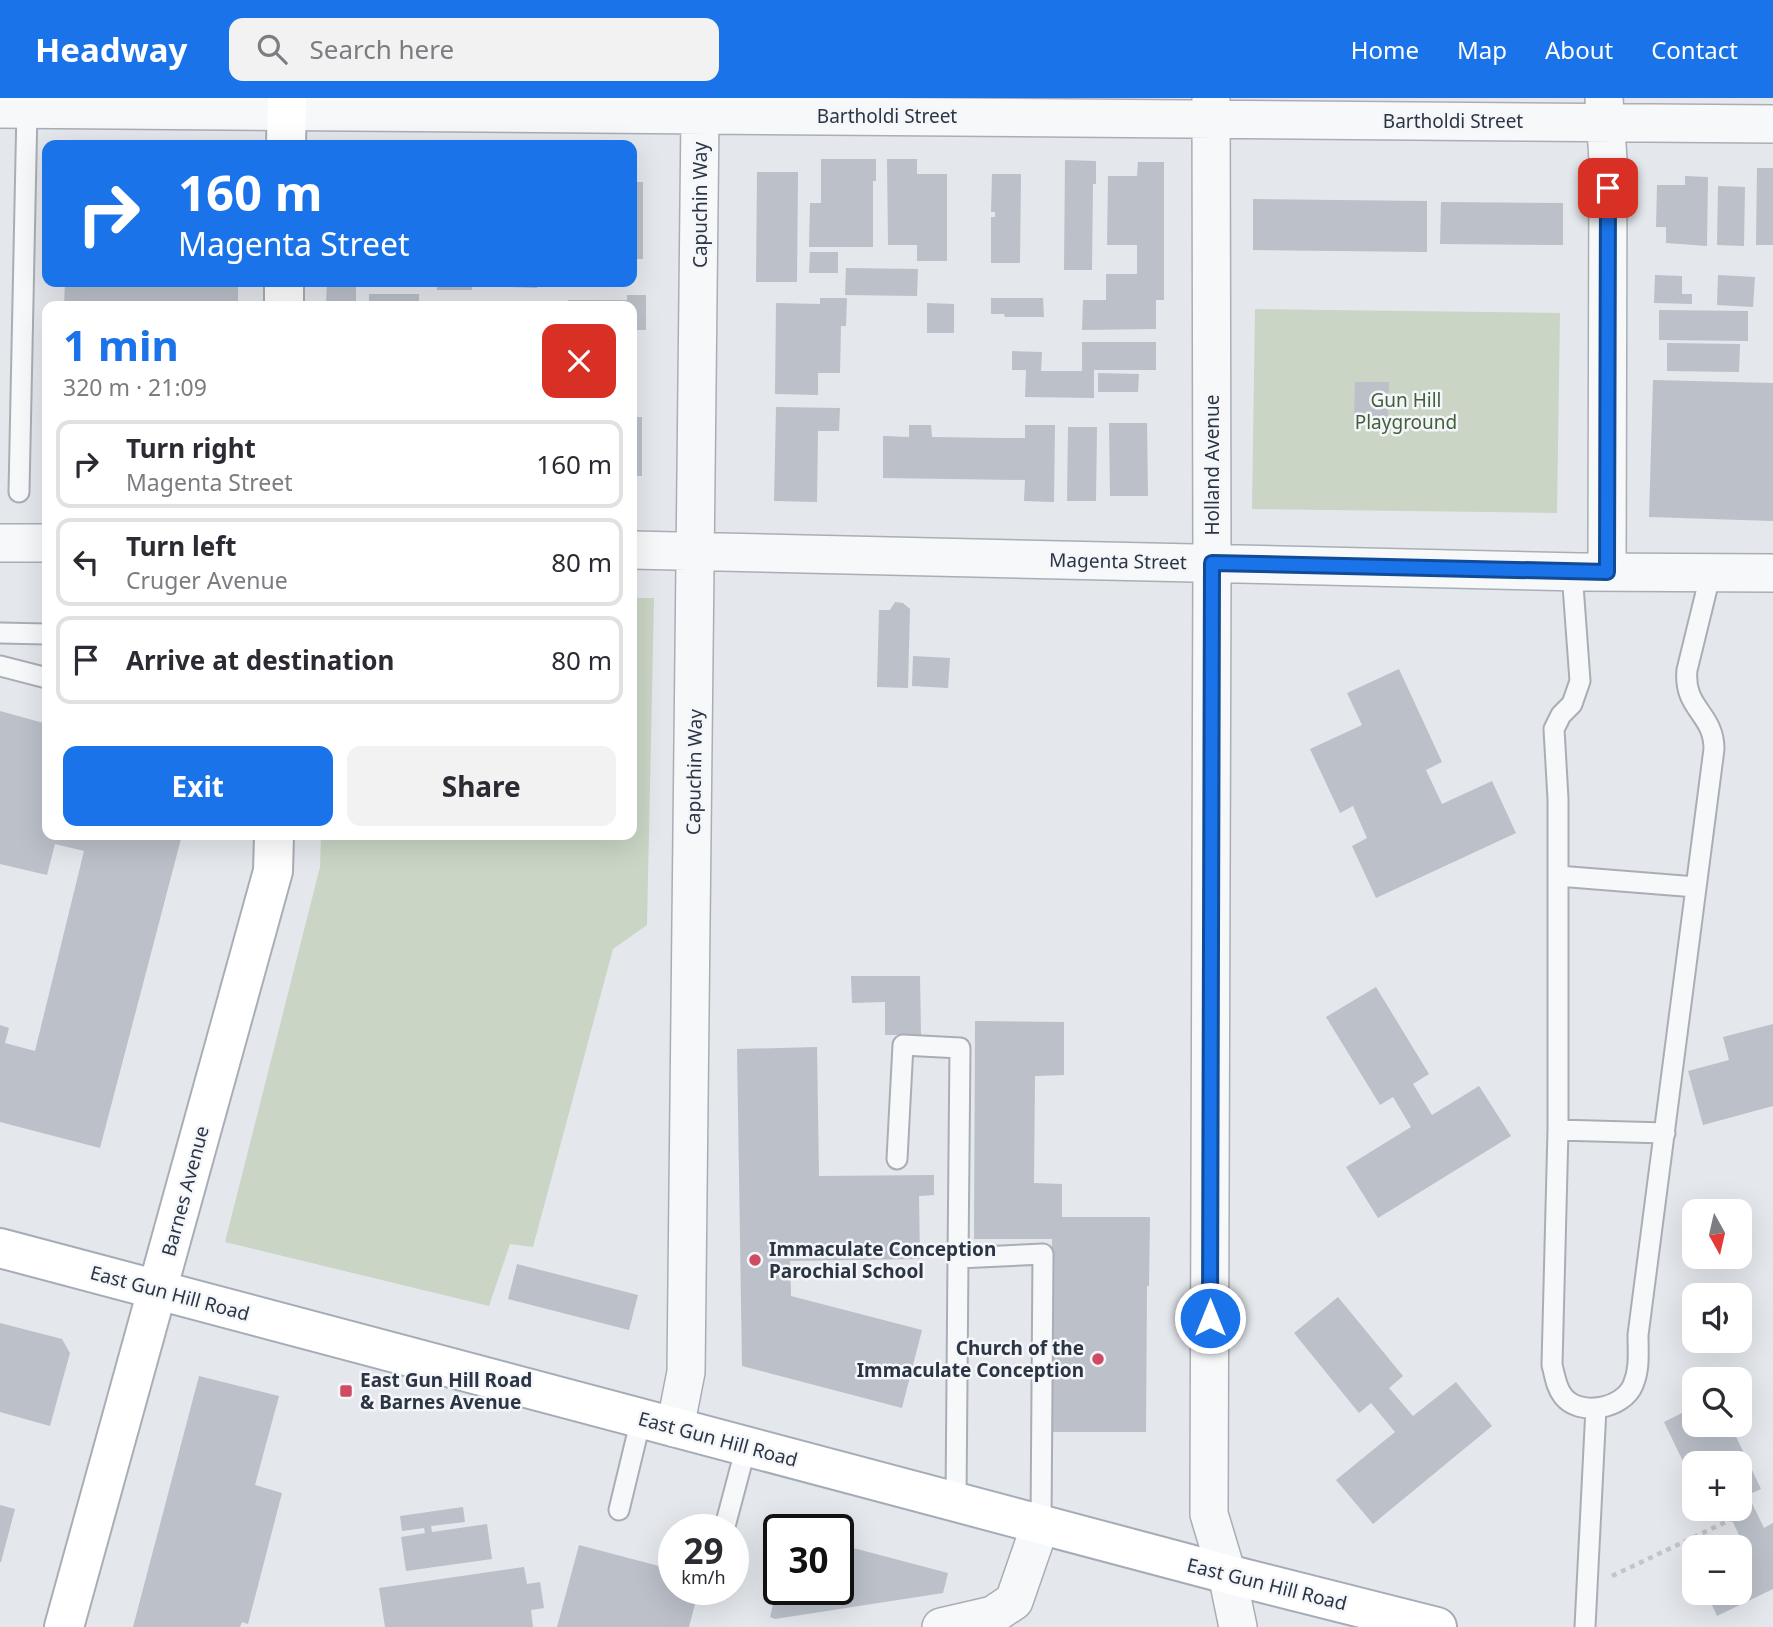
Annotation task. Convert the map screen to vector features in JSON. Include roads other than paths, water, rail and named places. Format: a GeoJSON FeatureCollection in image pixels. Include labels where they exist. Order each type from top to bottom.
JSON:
{"type":"FeatureCollection","features":[{"type":"Feature","properties":{"kind":"main road","name":"Barnes Avenue"},"geometry":{"type":"LineString","coordinates":[[64,1627],[273,872],[274,840]]}},
{"type":"Feature","properties":{"kind":"main road","name":"East Gun Hill Road"},"geometry":{"type":"LineString","coordinates":[[0,1248],[658,1424],[1437,1627]]}},
{"type":"Feature","properties":{"kind":"street","name":"Bartholdi Street"},"geometry":{"type":"LineString","coordinates":[[14,109],[287,118],[1210,109],[1605,110],[1773,124]]}},
{"type":"Feature","properties":{"kind":"street","name":"Holland Avenue"},"geometry":{"type":"LineString","coordinates":[[1210,109],[1212,563],[1209,1514],[1227,1574],[1238,1627]]}},
{"type":"Feature","properties":{"kind":"street"},"geometry":{"type":"LineString","coordinates":[[1590,572],[1605,110]]}},
{"type":"Feature","properties":{"kind":"street","name":"Capuchin Way"},"geometry":{"type":"LineString","coordinates":[[658,1424],[686,1372],[700,115]]}},
{"type":"Feature","properties":{"kind":"street"},"geometry":{"type":"LineString","coordinates":[[0,543],[42,543]]}},
{"type":"Feature","properties":{"kind":"street","name":"Magenta Street"},"geometry":{"type":"LineString","coordinates":[[637,550],[1590,572],[1773,573]]}},
{"type":"Feature","properties":{"kind":"street"},"geometry":{"type":"LineString","coordinates":[[941,1627],[993,1615],[1014,1601],[1041,1523]]}},
{"type":"Feature","properties":{"kind":"lane"},"geometry":{"type":"LineString","coordinates":[[14,109],[19,492]]}},
{"type":"Feature","properties":{"kind":"lane"},"geometry":{"type":"LineString","coordinates":[[1590,572],[1578,691],[1554,729],[1558,799],[1558,1130],[1552,1365],[1556,1385],[1564,1398],[1579,1405],[1596,1408],[1611,1405],[1622,1398],[1632,1388],[1638,1370],[1638,1335],[1714,749],[1714,734],[1710,723],[1691,700],[1685,684],[1686,670],[1711,572]]}},
{"type":"Feature","properties":{"kind":"lane"},"geometry":{"type":"LineString","coordinates":[[0,633],[42,634]]}},
{"type":"Feature","properties":{"kind":"lane"},"geometry":{"type":"LineString","coordinates":[[0,666],[42,677]]}},
{"type":"Feature","properties":{"kind":"lane"},"geometry":{"type":"LineString","coordinates":[[1558,876],[1696,887]]}},
{"type":"Feature","properties":{"kind":"lane"},"geometry":{"type":"LineString","coordinates":[[898,1159],[903,1045],[960,1048],[956,1502]]}},
{"type":"Feature","properties":{"kind":"lane"},"geometry":{"type":"LineString","coordinates":[[1558,1130],[1665,1133]]}},
{"type":"Feature","properties":{"kind":"lane"},"geometry":{"type":"LineString","coordinates":[[958,1258],[1043,1254],[1041,1523]]}},
{"type":"Feature","properties":{"kind":"lane"},"geometry":{"type":"LineString","coordinates":[[1585,1627],[1596,1408]]}},
{"type":"Feature","properties":{"kind":"lane"},"geometry":{"type":"LineString","coordinates":[[619,1510],[658,1424]]}},
{"type":"Feature","properties":{"kind":"lane"},"geometry":{"type":"LineString","coordinates":[[728,1514],[746,1447]]}},
{"type":"Feature","properties":{"kind":"place","name":"Immaculate Conception Parochial School"},"geometry":{"type":"Point","coordinates":[755,1260]}},
{"type":"Feature","properties":{"kind":"place","name":"Church of the Immaculate Conception"},"geometry":{"type":"Point","coordinates":[1098,1359]}},
{"type":"Feature","properties":{"kind":"place","name":"East Gun Hill Road & Barnes Avenue"},"geometry":{"type":"Point","coordinates":[346,1391]}},
{"type":"Feature","properties":{"kind":"park label","name":"Gun Hill Playground"},"geometry":{"type":"Point","coordinates":[1406,411]}}]}
